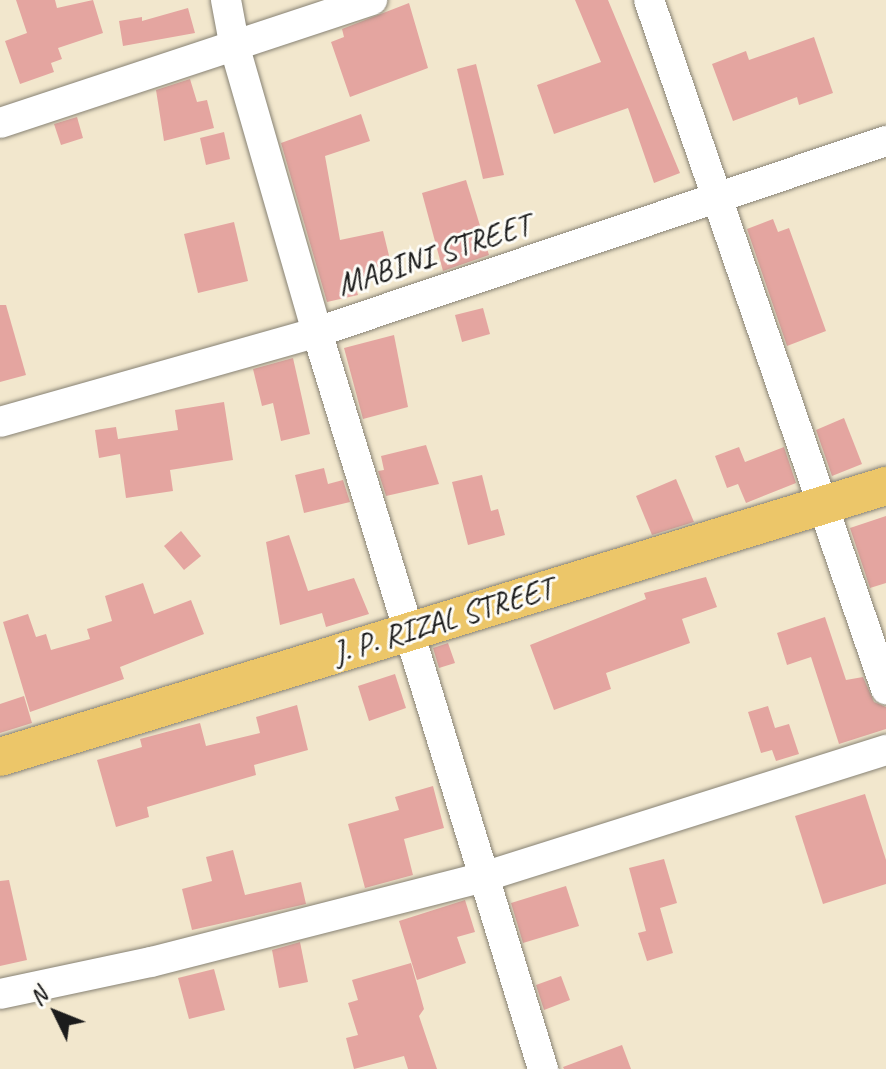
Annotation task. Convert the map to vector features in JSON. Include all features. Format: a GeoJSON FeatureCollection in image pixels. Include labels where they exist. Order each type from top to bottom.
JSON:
{"type":"FeatureCollection","features":[{"type":"Feature","properties":{"kind":"main road","name":"J. P. RIZAL STREET"},"geometry":{"type":"LineString","coordinates":[[0,757],[886,486]]}},
{"type":"Feature","properties":{"kind":"street"},"geometry":{"type":"LineString","coordinates":[[226,0],[235,48],[317,332],[410,630],[480,878],[543,1069]]}},
{"type":"Feature","properties":{"kind":"street"},"geometry":{"type":"LineString","coordinates":[[0,123],[235,48],[372,0]]}},
{"type":"Feature","properties":{"kind":"street"},"geometry":{"type":"LineString","coordinates":[[649,0],[886,689]]}},
{"type":"Feature","properties":{"kind":"street","name":"MABINI STREET"},"geometry":{"type":"LineString","coordinates":[[0,422],[317,332],[718,201],[886,141]]}},
{"type":"Feature","properties":{"kind":"street"},"geometry":{"type":"LineString","coordinates":[[0,994],[151,962],[480,878],[886,750]]}},
{"type":"Feature","properties":{"kind":"building"},"geometry":{"type":"Polygon","coordinates":[[[16,0],[55,0],[57,8],[93,0],[103,33],[58,48],[62,59],[51,63],[54,72],[20,84],[5,41],[27,33],[16,0]]]}},
{"type":"Feature","properties":{"kind":"building"},"geometry":{"type":"Polygon","coordinates":[[[575,0],[608,0],[680,173],[654,183],[628,108],[554,134],[537,85],[601,62],[575,0]]]}},
{"type":"Feature","properties":{"kind":"building"},"geometry":{"type":"Polygon","coordinates":[[[409,3],[428,68],[350,97],[331,42],[344,37],[342,29],[409,3]]]}},
{"type":"Feature","properties":{"kind":"building"},"geometry":{"type":"Polygon","coordinates":[[[188,8],[195,33],[123,46],[119,21],[142,17],[142,21],[188,8]]]}},
{"type":"Feature","properties":{"kind":"building"},"geometry":{"type":"Polygon","coordinates":[[[814,37],[833,93],[799,105],[797,97],[733,121],[712,64],[746,51],[749,60],[814,37]]]}},
{"type":"Feature","properties":{"kind":"building"},"geometry":{"type":"Polygon","coordinates":[[[476,64],[504,175],[483,179],[457,69],[476,64]]]}},
{"type":"Feature","properties":{"kind":"building"},"geometry":{"type":"Polygon","coordinates":[[[190,79],[197,102],[207,100],[214,128],[164,141],[156,90],[190,79]]]}},
{"type":"Feature","properties":{"kind":"building"},"geometry":{"type":"Polygon","coordinates":[[[361,114],[370,141],[325,156],[340,240],[383,231],[393,272],[354,282],[358,295],[327,302],[281,143],[361,114]]]}},
{"type":"Feature","properties":{"kind":"building"},"geometry":{"type":"Polygon","coordinates":[[[77,117],[83,138],[61,145],[54,124],[77,117]]]}},
{"type":"Feature","properties":{"kind":"building"},"geometry":{"type":"Polygon","coordinates":[[[224,132],[230,159],[206,165],[200,138],[224,132]]]}},
{"type":"Feature","properties":{"kind":"building"},"geometry":{"type":"Polygon","coordinates":[[[466,180],[489,255],[443,271],[422,193],[466,180]]]}},
{"type":"Feature","properties":{"kind":"building"},"geometry":{"type":"Polygon","coordinates":[[[773,219],[778,232],[789,228],[826,331],[787,346],[747,229],[773,219]]]}},
{"type":"Feature","properties":{"kind":"building"},"geometry":{"type":"Polygon","coordinates":[[[234,222],[248,281],[198,293],[184,234],[234,222]]]}},
{"type":"Feature","properties":{"kind":"building"},"geometry":{"type":"Polygon","coordinates":[[[0,305],[6,305],[26,375],[0,382],[0,305]]]}},
{"type":"Feature","properties":{"kind":"building"},"geometry":{"type":"Polygon","coordinates":[[[483,308],[490,334],[462,342],[455,315],[483,308]]]}},
{"type":"Feature","properties":{"kind":"building"},"geometry":{"type":"Polygon","coordinates":[[[394,335],[408,407],[363,419],[344,348],[394,335]]]}},
{"type":"Feature","properties":{"kind":"building"},"geometry":{"type":"Polygon","coordinates":[[[293,358],[310,434],[281,441],[273,403],[262,406],[253,369],[293,358]]]}},
{"type":"Feature","properties":{"kind":"building"},"geometry":{"type":"Polygon","coordinates":[[[224,402],[233,460],[170,470],[173,491],[126,498],[120,454],[99,458],[95,430],[116,427],[118,439],[178,430],[175,410],[224,402]]]}},
{"type":"Feature","properties":{"kind":"building"},"geometry":{"type":"Polygon","coordinates":[[[844,418],[862,464],[832,476],[816,430],[844,418]]]}},
{"type":"Feature","properties":{"kind":"building"},"geometry":{"type":"Polygon","coordinates":[[[426,445],[439,484],[386,496],[378,471],[384,470],[381,456],[426,445]]]}},
{"type":"Feature","properties":{"kind":"building"},"geometry":{"type":"Polygon","coordinates":[[[739,447],[745,462],[784,447],[796,483],[746,503],[738,484],[727,488],[715,456],[739,447]]]}},
{"type":"Feature","properties":{"kind":"building"},"geometry":{"type":"Polygon","coordinates":[[[324,468],[328,484],[343,480],[350,502],[304,513],[295,475],[324,468]]]}},
{"type":"Feature","properties":{"kind":"building"},"geometry":{"type":"Polygon","coordinates":[[[482,475],[491,511],[498,509],[505,535],[468,545],[452,482],[482,475]]]}},
{"type":"Feature","properties":{"kind":"building"},"geometry":{"type":"Polygon","coordinates":[[[676,479],[694,522],[652,535],[636,496],[676,479]]]}},
{"type":"Feature","properties":{"kind":"building"},"geometry":{"type":"Polygon","coordinates":[[[886,516],[886,583],[870,588],[850,528],[886,516]]]}},
{"type":"Feature","properties":{"kind":"building"},"geometry":{"type":"Polygon","coordinates":[[[181,531],[201,556],[184,570],[164,546],[181,531]]]}},
{"type":"Feature","properties":{"kind":"building"},"geometry":{"type":"Polygon","coordinates":[[[289,535],[308,591],[354,578],[369,614],[326,627],[322,613],[280,625],[266,542],[289,535]]]}},
{"type":"Feature","properties":{"kind":"building"},"geometry":{"type":"Polygon","coordinates":[[[706,577],[717,607],[682,619],[690,643],[606,673],[611,689],[554,710],[530,645],[646,599],[644,593],[706,577]]]}},
{"type":"Feature","properties":{"kind":"building"},"geometry":{"type":"Polygon","coordinates":[[[143,583],[154,614],[191,600],[204,634],[120,667],[124,679],[30,712],[3,622],[28,614],[36,637],[46,634],[51,650],[90,639],[87,629],[112,621],[105,596],[143,583]]]}},
{"type":"Feature","properties":{"kind":"building"},"geometry":{"type":"Polygon","coordinates":[[[825,617],[846,680],[863,677],[874,702],[886,707],[886,729],[839,744],[811,657],[787,665],[777,633],[825,617]]]}},
{"type":"Feature","properties":{"kind":"building"},"geometry":{"type":"Polygon","coordinates":[[[448,643],[455,663],[439,668],[433,648],[448,643]]]}},
{"type":"Feature","properties":{"kind":"building"},"geometry":{"type":"Polygon","coordinates":[[[395,674],[406,708],[369,721],[358,686],[395,674]]]}},
{"type":"Feature","properties":{"kind":"building"},"geometry":{"type":"Polygon","coordinates":[[[24,696],[32,723],[0,733],[0,704],[24,696]]]}},
{"type":"Feature","properties":{"kind":"building"},"geometry":{"type":"Polygon","coordinates":[[[297,705],[308,750],[254,765],[256,775],[147,807],[149,817],[116,827],[97,760],[142,747],[140,739],[200,723],[206,746],[260,733],[256,717],[297,705]]]}},
{"type":"Feature","properties":{"kind":"building"},"geometry":{"type":"Polygon","coordinates":[[[768,706],[775,728],[789,724],[799,754],[776,761],[772,750],[761,753],[748,712],[768,706]]]}},
{"type":"Feature","properties":{"kind":"building"},"geometry":{"type":"Polygon","coordinates":[[[433,786],[444,828],[404,839],[413,875],[365,888],[348,824],[399,810],[395,797],[433,786]]]}},
{"type":"Feature","properties":{"kind":"building"},"geometry":{"type":"Polygon","coordinates":[[[865,794],[886,860],[886,884],[823,904],[795,816],[865,794]]]}},
{"type":"Feature","properties":{"kind":"building"},"geometry":{"type":"Polygon","coordinates":[[[233,850],[245,895],[301,882],[306,904],[192,930],[182,889],[212,881],[206,857],[233,850]]]}},
{"type":"Feature","properties":{"kind":"building"},"geometry":{"type":"Polygon","coordinates":[[[664,859],[677,903],[660,908],[673,953],[647,961],[638,933],[646,931],[629,868],[664,859]]]}},
{"type":"Feature","properties":{"kind":"building"},"geometry":{"type":"Polygon","coordinates":[[[9,880],[27,960],[0,966],[0,881],[9,880]]]}},
{"type":"Feature","properties":{"kind":"building"},"geometry":{"type":"Polygon","coordinates":[[[566,886],[579,926],[523,943],[511,903],[566,886]]]}},
{"type":"Feature","properties":{"kind":"building"},"geometry":{"type":"Polygon","coordinates":[[[465,900],[475,932],[457,937],[466,963],[417,980],[399,921],[465,900]]]}},
{"type":"Feature","properties":{"kind":"building"},"geometry":{"type":"Polygon","coordinates":[[[300,942],[308,982],[279,988],[272,950],[300,942]]]}},
{"type":"Feature","properties":{"kind":"building"},"geometry":{"type":"Polygon","coordinates":[[[411,963],[424,1009],[419,1016],[437,1069],[408,1069],[404,1056],[354,1069],[346,1038],[358,1035],[348,1003],[358,1000],[352,980],[411,963]]]}},
{"type":"Feature","properties":{"kind":"building"},"geometry":{"type":"Polygon","coordinates":[[[214,969],[225,1010],[189,1019],[178,978],[214,969]]]}},
{"type":"Feature","properties":{"kind":"building"},"geometry":{"type":"Polygon","coordinates":[[[561,976],[570,1000],[544,1010],[536,985],[561,976]]]}},
{"type":"Feature","properties":{"kind":"building"},"geometry":{"type":"Polygon","coordinates":[[[622,1045],[631,1069],[563,1067],[622,1045]]]}}]}
